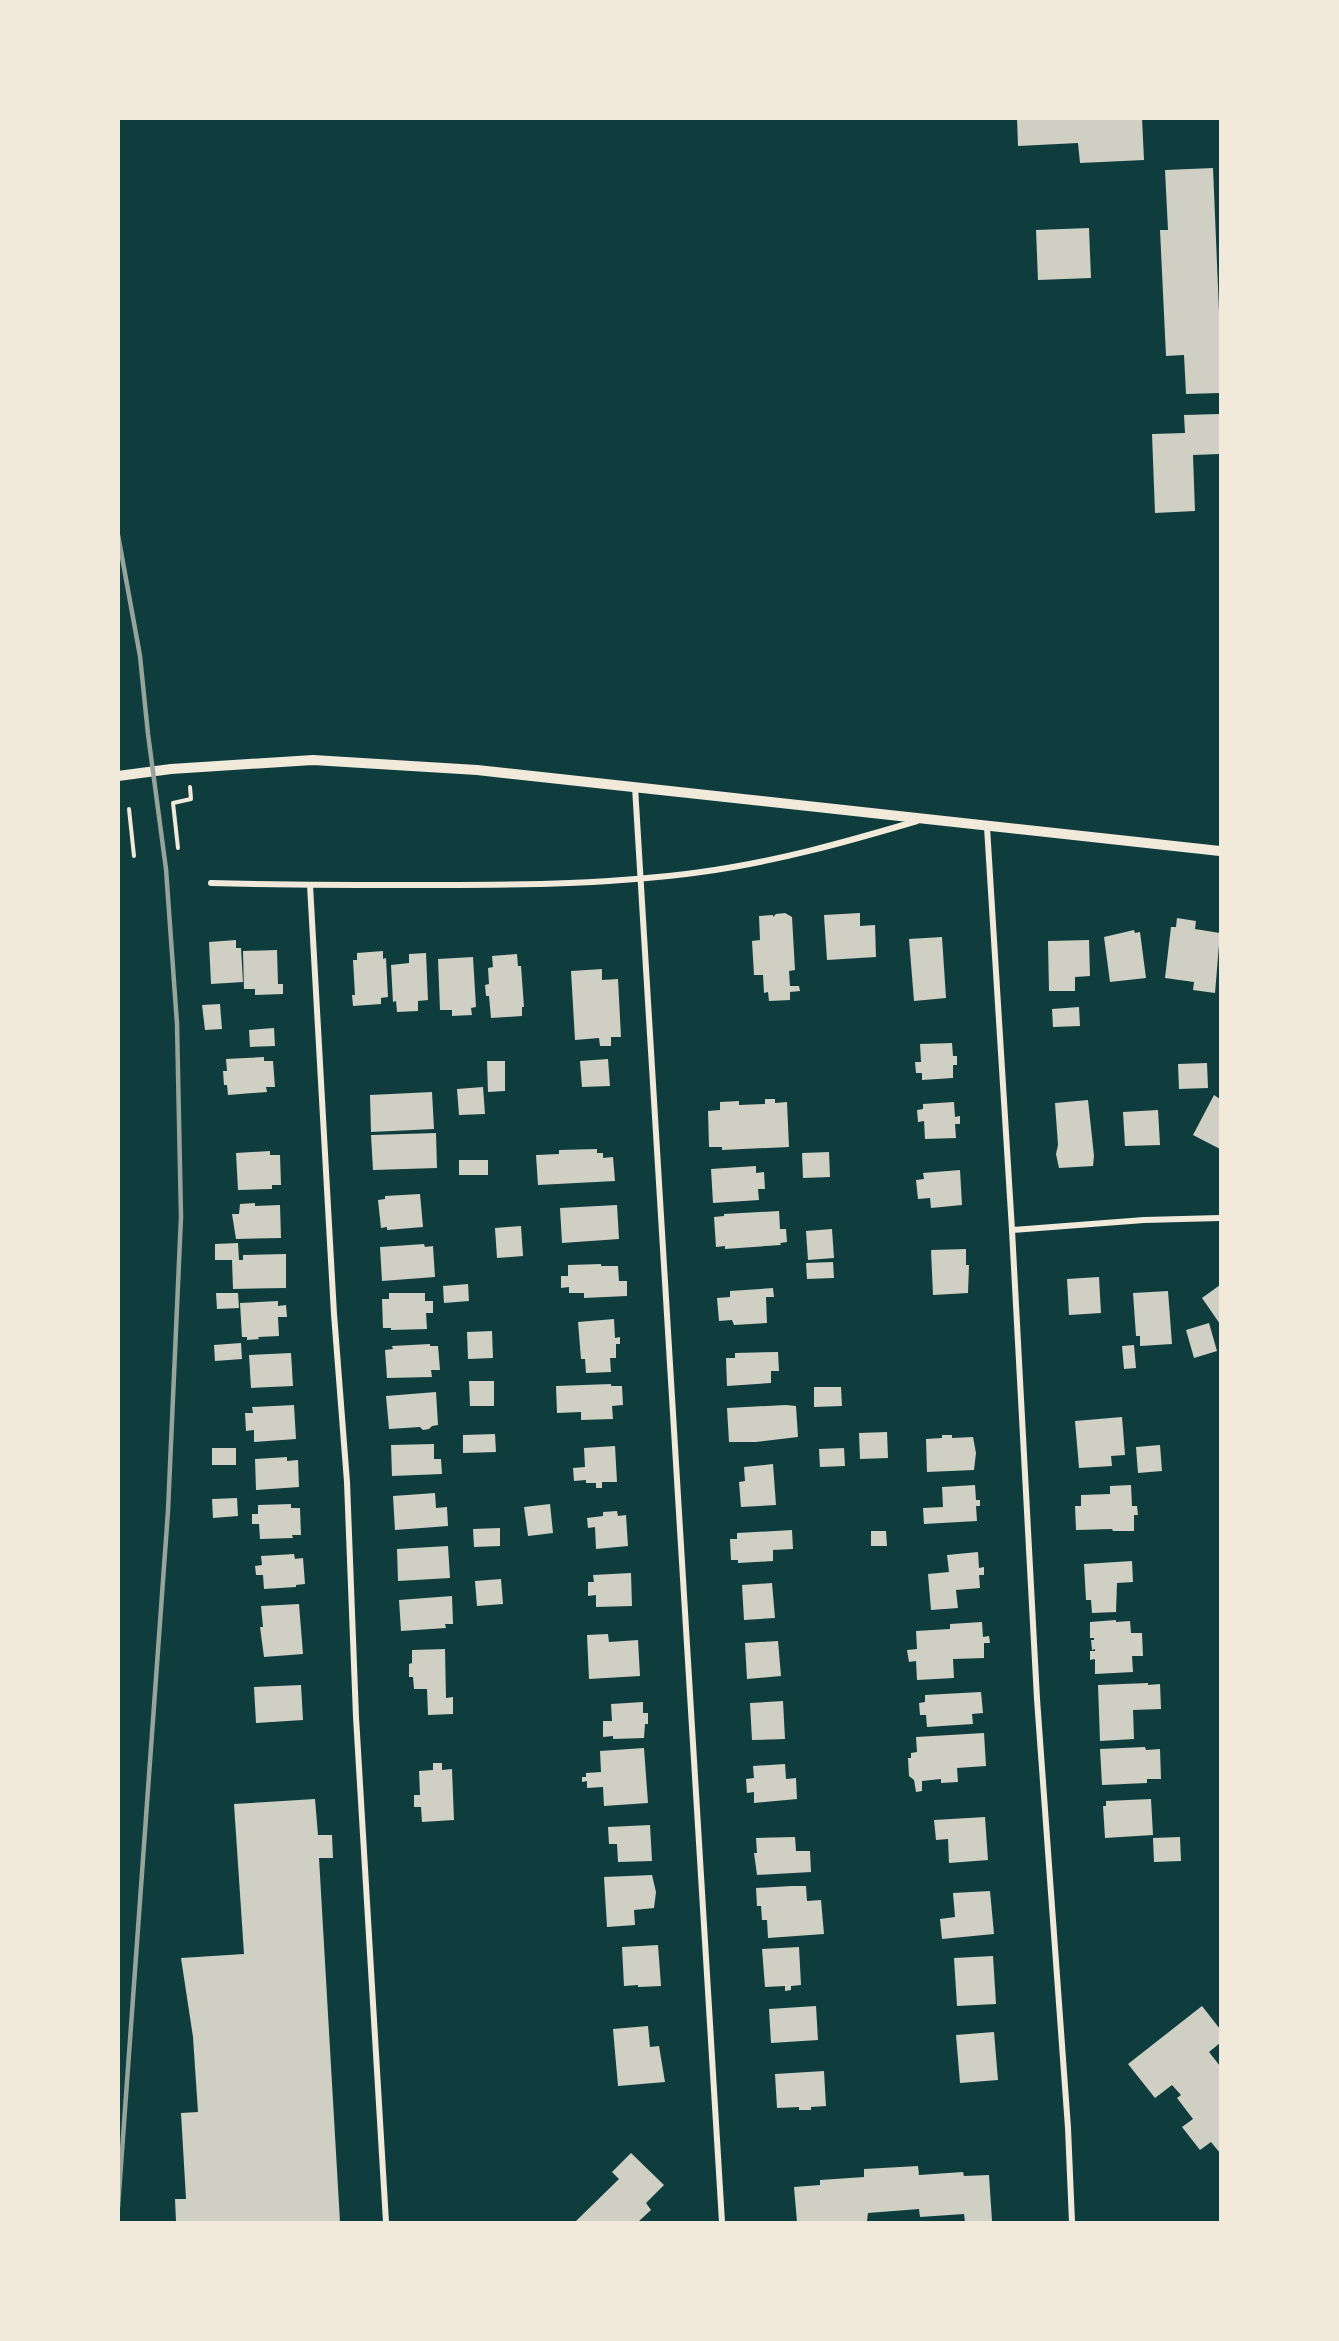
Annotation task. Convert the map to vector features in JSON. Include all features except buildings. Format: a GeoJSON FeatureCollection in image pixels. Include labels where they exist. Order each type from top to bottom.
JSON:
{"type":"FeatureCollection","features":[{"type":"Feature","properties":{"kind":"street"},"geometry":{"type":"LineString","coordinates":[[118,776],[171,769],[313,760],[477,770],[1221,851]]}},
{"type":"Feature","properties":{"kind":"street"},"geometry":{"type":"LineString","coordinates":[[635,787],[722,2223]]}},
{"type":"Feature","properties":{"kind":"street"},"geometry":{"type":"LineString","coordinates":[[211,882],[310,885],[521,885],[641,879],[702,872],[802,854],[925,819]]}},
{"type":"Feature","properties":{"kind":"street"},"geometry":{"type":"LineString","coordinates":[[987,827],[1012,1230],[1036,1700],[1068,2128],[1072,2223]]}},
{"type":"Feature","properties":{"kind":"street"},"geometry":{"type":"LineString","coordinates":[[310,885],[333,1302],[346,1482],[357,1728],[386,2223]]}},
{"type":"Feature","properties":{"kind":"street"},"geometry":{"type":"LineString","coordinates":[[1012,1230],[1144,1220],[1221,1218]]}},
{"type":"Feature","properties":{"kind":"path"},"geometry":{"type":"LineString","coordinates":[[178,848],[173,803],[191,799]]}},
{"type":"Feature","properties":{"kind":"path"},"geometry":{"type":"LineString","coordinates":[[129,809],[134,856]]}},
{"type":"Feature","properties":{"kind":"railway"},"geometry":{"type":"LineString","coordinates":[[118,535],[140,656],[166,869],[177,1024],[181,1217],[168,1511],[118,2207]]}}]}
